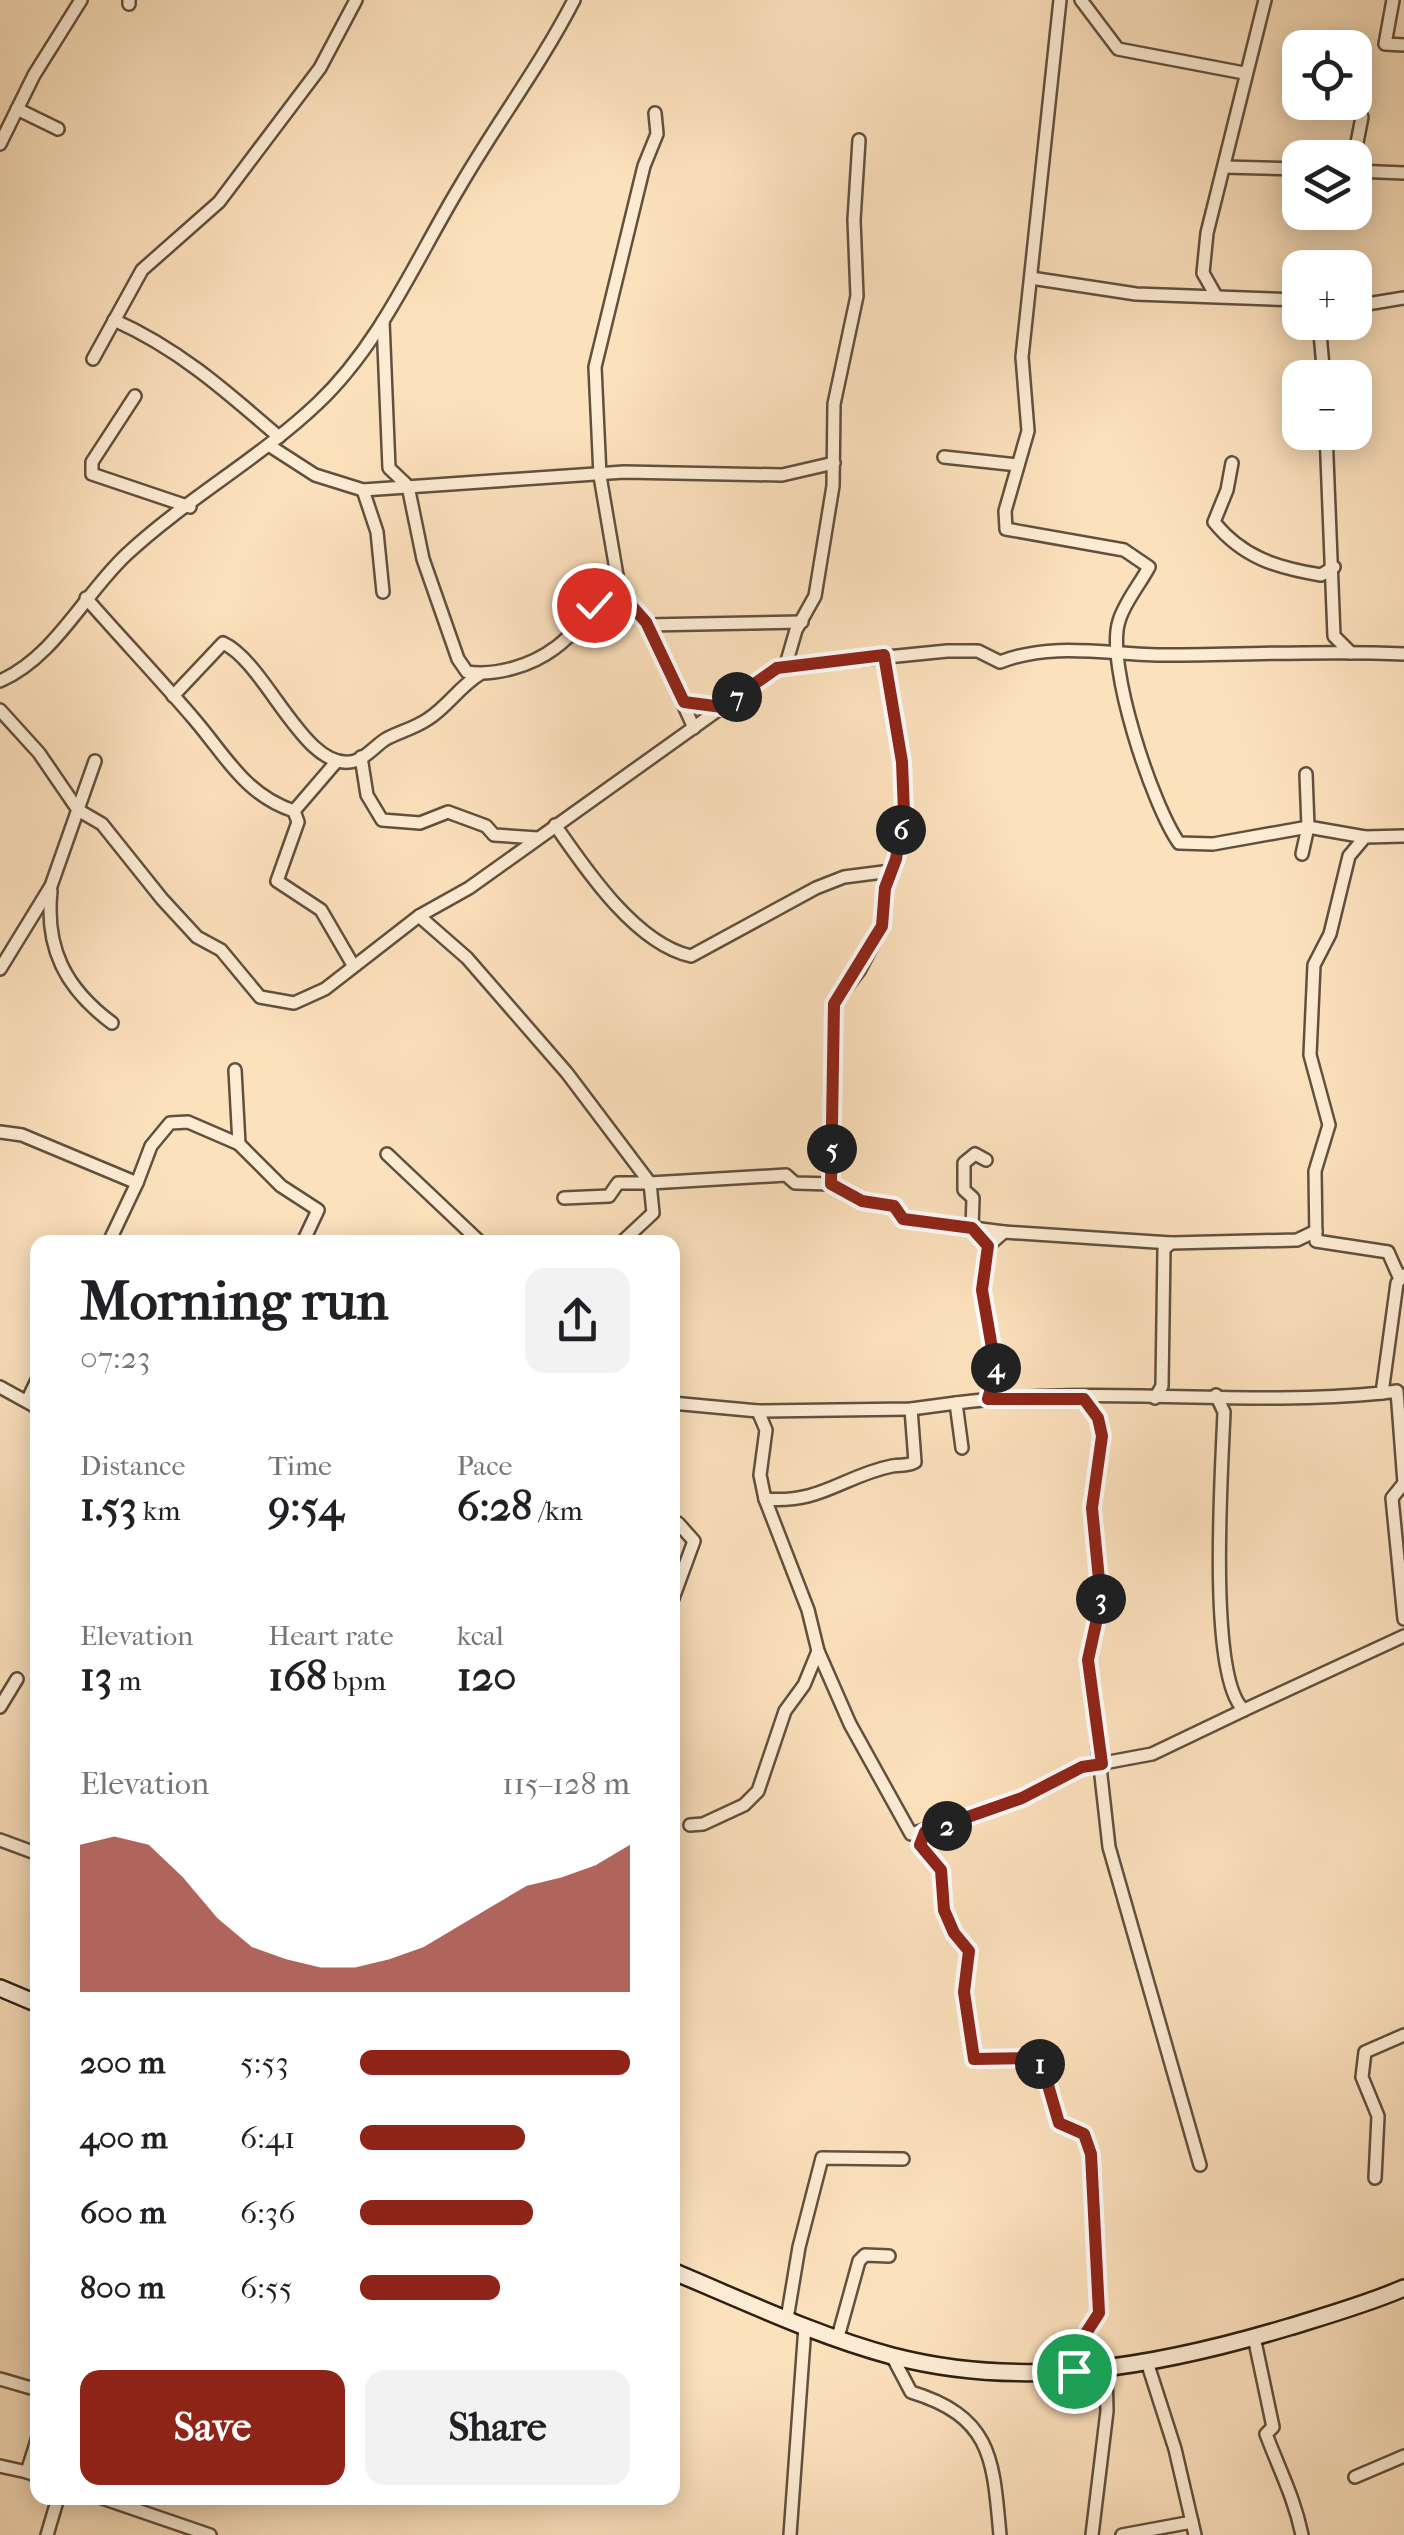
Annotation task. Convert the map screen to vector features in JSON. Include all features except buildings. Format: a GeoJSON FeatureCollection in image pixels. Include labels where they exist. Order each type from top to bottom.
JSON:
{"type":"FeatureCollection","features":[{"type":"Feature","properties":{"kind":"street"},"geometry":{"type":"LineString","coordinates":[[0,144],[81,0]]}},
{"type":"Feature","properties":{"kind":"street"},"geometry":{"type":"LineString","coordinates":[[93,359],[142,270],[218,202],[320,68],[356,0]]}},
{"type":"Feature","properties":{"kind":"street"},"geometry":{"type":"LineString","coordinates":[[0,681],[38,659],[86,598],[131,550],[275,442],[353,366],[469,170],[544,58],[574,0]]}},
{"type":"Feature","properties":{"kind":"street"},"geometry":{"type":"LineString","coordinates":[[1060,0],[1022,357],[1028,431],[1005,512],[1006,530],[1124,550],[1149,567],[1119,620],[1117,654],[1145,768],[1166,825],[1179,843],[1213,844],[1308,828],[1365,837],[1404,836]]}},
{"type":"Feature","properties":{"kind":"street"},"geometry":{"type":"LineString","coordinates":[[1081,0],[1118,49],[1244,72]]}},
{"type":"Feature","properties":{"kind":"street"},"geometry":{"type":"LineString","coordinates":[[1216,296],[1203,272],[1244,72],[1264,0]]}},
{"type":"Feature","properties":{"kind":"street"},"geometry":{"type":"LineString","coordinates":[[1393,0],[1385,44],[1404,44]]}},
{"type":"Feature","properties":{"kind":"street"},"geometry":{"type":"LineString","coordinates":[[17,108],[58,129]]}},
{"type":"Feature","properties":{"kind":"street"},"geometry":{"type":"LineString","coordinates":[[655,114],[657,134],[639,184],[595,367],[600,476],[620,593],[647,625],[694,728]]}},
{"type":"Feature","properties":{"kind":"street"},"geometry":{"type":"LineString","coordinates":[[785,668],[815,596],[834,463],[834,404],[857,296],[854,220],[860,140]]}},
{"type":"Feature","properties":{"kind":"street"},"geometry":{"type":"LineString","coordinates":[[1224,167],[1282,169]]}},
{"type":"Feature","properties":{"kind":"street"},"geometry":{"type":"LineString","coordinates":[[1372,172],[1404,173]]}},
{"type":"Feature","properties":{"kind":"street"},"geometry":{"type":"LineString","coordinates":[[1031,278],[1136,294],[1282,299]]}},
{"type":"Feature","properties":{"kind":"street"},"geometry":{"type":"LineString","coordinates":[[1372,303],[1404,298]]}},
{"type":"Feature","properties":{"kind":"street"},"geometry":{"type":"LineString","coordinates":[[383,319],[388,468],[408,486],[424,559],[458,659],[467,672],[493,676],[556,648],[594,605],[620,593]]}},
{"type":"Feature","properties":{"kind":"street"},"geometry":{"type":"LineString","coordinates":[[114,320],[164,344],[212,376],[275,442],[315,476],[363,490],[600,476],[782,475],[834,463]]}},
{"type":"Feature","properties":{"kind":"street"},"geometry":{"type":"LineString","coordinates":[[135,396],[92,462],[92,474],[190,506]]}},
{"type":"Feature","properties":{"kind":"street"},"geometry":{"type":"LineString","coordinates":[[1327,450],[1334,636],[1351,653]]}},
{"type":"Feature","properties":{"kind":"street"},"geometry":{"type":"LineString","coordinates":[[944,457],[1018,465]]}},
{"type":"Feature","properties":{"kind":"street"},"geometry":{"type":"LineString","coordinates":[[1232,463],[1228,490],[1214,522],[1225,536],[1274,567],[1321,575],[1334,566]]}},
{"type":"Feature","properties":{"kind":"street"},"geometry":{"type":"LineString","coordinates":[[363,490],[377,532],[384,592]]}},
{"type":"Feature","properties":{"kind":"street"},"geometry":{"type":"LineString","coordinates":[[86,598],[241,780],[274,804],[294,811]]}},
{"type":"Feature","properties":{"kind":"street"},"geometry":{"type":"LineString","coordinates":[[647,625],[802,622]]}},
{"type":"Feature","properties":{"kind":"street"},"geometry":{"type":"LineString","coordinates":[[173,696],[223,643],[236,649],[258,671],[310,744],[337,762]]}},
{"type":"Feature","properties":{"kind":"street"},"geometry":{"type":"LineString","coordinates":[[0,710],[39,754],[78,810],[102,824],[197,936],[221,950],[260,996],[294,1003],[325,990],[419,916],[470,888],[777,668],[884,655],[978,651],[1000,662],[1032,650],[1117,654],[1404,654]]}},
{"type":"Feature","properties":{"kind":"street"},"geometry":{"type":"LineString","coordinates":[[831,1184],[834,1004],[882,926],[885,888],[904,812],[902,762],[884,655]]}},
{"type":"Feature","properties":{"kind":"street"},"geometry":{"type":"LineString","coordinates":[[294,811],[337,762],[361,758],[427,720],[459,686],[480,674]]}},
{"type":"Feature","properties":{"kind":"street"},"geometry":{"type":"LineString","coordinates":[[684,702],[722,707]]}},
{"type":"Feature","properties":{"kind":"street"},"geometry":{"type":"LineString","coordinates":[[361,758],[366,795],[382,820],[420,823],[448,812],[486,826],[494,835],[538,838]]}},
{"type":"Feature","properties":{"kind":"street"},"geometry":{"type":"LineString","coordinates":[[0,968],[51,886],[95,761]]}},
{"type":"Feature","properties":{"kind":"street"},"geometry":{"type":"LineString","coordinates":[[1302,854],[1308,828],[1306,774]]}},
{"type":"Feature","properties":{"kind":"street"},"geometry":{"type":"LineString","coordinates":[[294,811],[298,822],[277,881],[321,910],[353,965]]}},
{"type":"Feature","properties":{"kind":"street"},"geometry":{"type":"LineString","coordinates":[[556,825],[589,874],[624,911],[668,951],[691,956],[816,888],[844,877],[891,871]]}},
{"type":"Feature","properties":{"kind":"street"},"geometry":{"type":"LineString","coordinates":[[1365,837],[1349,856],[1330,934],[1314,966],[1310,1055],[1330,1124],[1314,1171],[1316,1241],[1388,1252],[1402,1277],[1382,1393]]}},
{"type":"Feature","properties":{"kind":"street"},"geometry":{"type":"LineString","coordinates":[[51,886],[48,924],[52,948],[71,985],[112,1022]]}},
{"type":"Feature","properties":{"kind":"street"},"geometry":{"type":"LineString","coordinates":[[419,916],[468,958],[567,1073],[650,1183],[653,1213],[629,1235]]}},
{"type":"Feature","properties":{"kind":"street"},"geometry":{"type":"LineString","coordinates":[[235,1070],[240,1144]]}},
{"type":"Feature","properties":{"kind":"street"},"geometry":{"type":"LineString","coordinates":[[112,1235],[151,1146],[170,1123],[188,1122],[240,1144],[281,1186],[318,1210],[306,1235]]}},
{"type":"Feature","properties":{"kind":"street"},"geometry":{"type":"LineString","coordinates":[[0,1132],[22,1134],[138,1183]]}},
{"type":"Feature","properties":{"kind":"street"},"geometry":{"type":"LineString","coordinates":[[386,1154],[473,1235]]}},
{"type":"Feature","properties":{"kind":"street"},"geometry":{"type":"LineString","coordinates":[[986,1160],[975,1154],[964,1163],[964,1190],[973,1198],[972,1228],[988,1246]]}},
{"type":"Feature","properties":{"kind":"street"},"geometry":{"type":"LineString","coordinates":[[564,1198],[610,1196],[618,1183],[786,1175],[796,1183],[831,1184],[862,1201],[894,1206],[903,1219],[1004,1232],[1171,1243],[1297,1240],[1316,1231]]}},
{"type":"Feature","properties":{"kind":"street"},"geometry":{"type":"LineString","coordinates":[[988,1399],[996,1371],[982,1290],[988,1246],[1004,1232]]}},
{"type":"Feature","properties":{"kind":"street"},"geometry":{"type":"LineString","coordinates":[[1154,1398],[1162,1386],[1164,1249],[1171,1243]]}},
{"type":"Feature","properties":{"kind":"street"},"geometry":{"type":"LineString","coordinates":[[0,1387],[30,1403]]}},
{"type":"Feature","properties":{"kind":"street"},"geometry":{"type":"LineString","coordinates":[[680,1404],[758,1411],[911,1409],[988,1399],[1216,1395],[1267,1400],[1397,1391],[1404,1484],[1392,1498],[1404,1620]]}},
{"type":"Feature","properties":{"kind":"street"},"geometry":{"type":"LineString","coordinates":[[1216,1395],[1224,1412],[1223,1660],[1235,1702],[1244,1710]]}},
{"type":"Feature","properties":{"kind":"street"},"geometry":{"type":"LineString","coordinates":[[1084,1399],[1098,1418],[1102,1436],[1092,1508],[1101,1600],[1088,1660],[1109,1846],[1200,2165]]}},
{"type":"Feature","properties":{"kind":"street"},"geometry":{"type":"LineString","coordinates":[[956,1403],[962,1448]]}},
{"type":"Feature","properties":{"kind":"street"},"geometry":{"type":"LineString","coordinates":[[765,1499],[824,1496],[844,1482],[894,1466],[909,1466],[914,1462],[911,1409]]}},
{"type":"Feature","properties":{"kind":"street"},"geometry":{"type":"LineString","coordinates":[[758,1411],[766,1430],[760,1475],[765,1499],[808,1610],[818,1651],[850,1724],[911,1834],[1022,1798],[1082,1767],[1152,1754],[1404,1636]]}},
{"type":"Feature","properties":{"kind":"street"},"geometry":{"type":"LineString","coordinates":[[680,1526],[694,1541],[680,1579]]}},
{"type":"Feature","properties":{"kind":"street"},"geometry":{"type":"LineString","coordinates":[[690,1825],[704,1824],[744,1805],[758,1791],[785,1712],[804,1685],[818,1651]]}},
{"type":"Feature","properties":{"kind":"street"},"geometry":{"type":"LineString","coordinates":[[0,1708],[17,1680]]}},
{"type":"Feature","properties":{"kind":"street"},"geometry":{"type":"LineString","coordinates":[[925,1832],[920,1845],[941,1870],[944,1910],[954,1933],[969,1951],[964,1992],[974,2059],[1035,2058],[1043,2068],[1059,2123],[1084,2134],[1091,2154],[1099,2313],[1075,2350],[1074,2371]]}},
{"type":"Feature","properties":{"kind":"street"},"geometry":{"type":"LineString","coordinates":[[0,1840],[30,1851]]}},
{"type":"Feature","properties":{"kind":"street"},"geometry":{"type":"LineString","coordinates":[[0,1988],[30,2001]]}},
{"type":"Feature","properties":{"kind":"street"},"geometry":{"type":"LineString","coordinates":[[1375,2178],[1378,2116],[1362,2077],[1365,2052],[1404,2034]]}},
{"type":"Feature","properties":{"kind":"street"},"geometry":{"type":"LineString","coordinates":[[787,2319],[803,2229],[822,2158],[903,2159]]}},
{"type":"Feature","properties":{"kind":"street"},"geometry":{"type":"LineString","coordinates":[[838,2337],[859,2261],[865,2255],[889,2256]]}},
{"type":"Feature","properties":{"kind":"street"},"geometry":{"type":"LineString","coordinates":[[680,2274],[805,2326],[892,2356],[980,2372],[1106,2370],[1148,2365],[1254,2337],[1404,2288]]}},
{"type":"Feature","properties":{"kind":"street"},"geometry":{"type":"LineString","coordinates":[[790,2535],[805,2326]]}},
{"type":"Feature","properties":{"kind":"street"},"geometry":{"type":"LineString","coordinates":[[1254,2337],[1274,2427],[1266,2434],[1284,2481],[1293,2489],[1302,2535]]}},
{"type":"Feature","properties":{"kind":"street"},"geometry":{"type":"LineString","coordinates":[[892,2356],[911,2392],[954,2410],[980,2432],[992,2457],[1000,2535]]}},
{"type":"Feature","properties":{"kind":"street"},"geometry":{"type":"LineString","coordinates":[[1122,2535],[1193,2529],[1148,2365]]}},
{"type":"Feature","properties":{"kind":"street"},"geometry":{"type":"LineString","coordinates":[[1092,2535],[1108,2411],[1106,2370]]}},
{"type":"Feature","properties":{"kind":"street"},"geometry":{"type":"LineString","coordinates":[[0,2379],[30,2388]]}},
{"type":"Feature","properties":{"kind":"street"},"geometry":{"type":"LineString","coordinates":[[1355,2477],[1404,2456]]}},
{"type":"Feature","properties":{"kind":"street"},"geometry":{"type":"LineString","coordinates":[[0,2466],[30,2474]]}},
{"type":"Feature","properties":{"kind":"street"},"geometry":{"type":"LineString","coordinates":[[47,2535],[56,2505]]}},
{"type":"Feature","properties":{"kind":"street"},"geometry":{"type":"LineString","coordinates":[[122,2505],[203,2534]]}},
{"type":"Feature","properties":{"kind":"route"},"geometry":{"type":"LineString","coordinates":[[594,605],[620,593],[646,622],[684,702],[722,707],[777,668],[804,668],[884,655],[902,762],[904,812],[896,859],[885,888],[882,926],[859,970],[834,1004],[831,1184],[862,1201],[894,1206],[903,1219],[972,1228],[988,1246],[982,1290],[996,1371],[988,1399],[1084,1399],[1098,1418],[1102,1436],[1092,1508],[1101,1600],[1088,1660],[1102,1764],[1082,1767],[1022,1798],[925,1832],[920,1845],[941,1870],[944,1910],[954,1933],[969,1951],[964,1992],[974,2059],[1035,2058],[1043,2068],[1059,2123],[1084,2134],[1091,2154],[1099,2313],[1075,2350],[1074,2371]]}}]}
